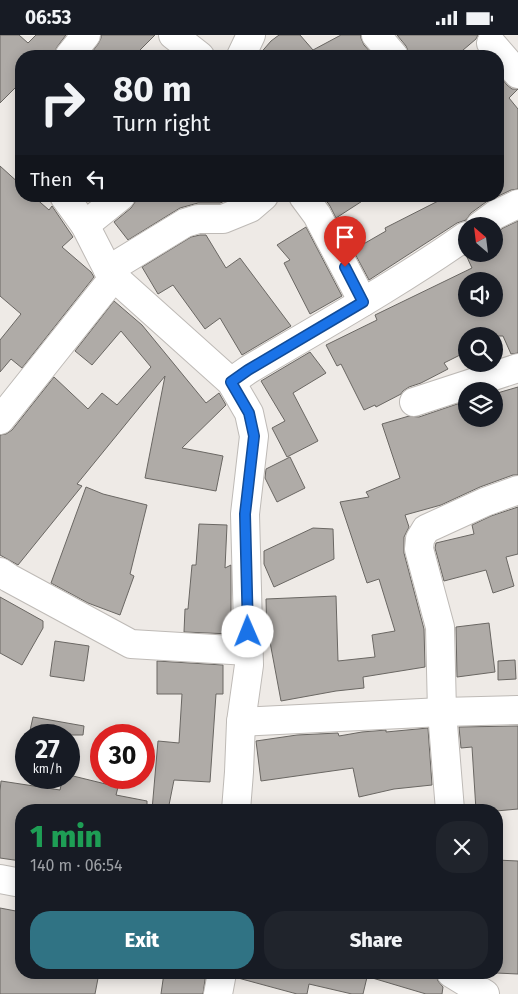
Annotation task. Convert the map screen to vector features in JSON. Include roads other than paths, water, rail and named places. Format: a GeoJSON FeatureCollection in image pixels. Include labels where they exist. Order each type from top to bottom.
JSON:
{"type":"FeatureCollection","features":[{"type":"Feature","properties":{"kind":"street"},"geometry":{"type":"LineString","coordinates":[[74,50],[86,35]]}},
{"type":"Feature","properties":{"kind":"street"},"geometry":{"type":"LineString","coordinates":[[173,35],[192,50]]}},
{"type":"Feature","properties":{"kind":"street"},"geometry":{"type":"LineString","coordinates":[[244,50],[251,35]]}},
{"type":"Feature","properties":{"kind":"street"},"geometry":{"type":"LineString","coordinates":[[376,35],[389,50]]}},
{"type":"Feature","properties":{"kind":"street"},"geometry":{"type":"LineString","coordinates":[[504,60],[518,74]]}},
{"type":"Feature","properties":{"kind":"street"},"geometry":{"type":"LineString","coordinates":[[68,202],[85,225],[111,274],[231,382],[249,413],[254,436],[245,514],[249,665],[241,722],[236,804]]}},
{"type":"Feature","properties":{"kind":"street"},"geometry":{"type":"LineString","coordinates":[[85,225],[114,202]]}},
{"type":"Feature","properties":{"kind":"street"},"geometry":{"type":"LineString","coordinates":[[0,420],[111,274],[185,223],[198,219],[223,219],[250,208],[257,202]]}},
{"type":"Feature","properties":{"kind":"street"},"geometry":{"type":"LineString","coordinates":[[307,202],[317,215],[363,302]]}},
{"type":"Feature","properties":{"kind":"street"},"geometry":{"type":"LineString","coordinates":[[492,217],[518,204]]}},
{"type":"Feature","properties":{"kind":"street"},"geometry":{"type":"LineString","coordinates":[[231,382],[425,265],[458,242]]}},
{"type":"Feature","properties":{"kind":"street"},"geometry":{"type":"LineString","coordinates":[[414,402],[518,367]]}},
{"type":"Feature","properties":{"kind":"street"},"geometry":{"type":"LineString","coordinates":[[450,804],[442,712],[440,627],[419,549],[420,539],[426,529],[485,502],[518,490]]}},
{"type":"Feature","properties":{"kind":"street"},"geometry":{"type":"LineString","coordinates":[[0,572],[131,644],[248,651]]}},
{"type":"Feature","properties":{"kind":"street"},"geometry":{"type":"LineString","coordinates":[[241,722],[442,712],[518,711]]}},
{"type":"Feature","properties":{"kind":"street"},"geometry":{"type":"LineString","coordinates":[[0,879],[15,882]]}},
{"type":"Feature","properties":{"kind":"street"},"geometry":{"type":"LineString","coordinates":[[218,994],[221,979]]}},
{"type":"Feature","properties":{"kind":"street"},"geometry":{"type":"LineString","coordinates":[[460,979],[484,994]]}}]}
